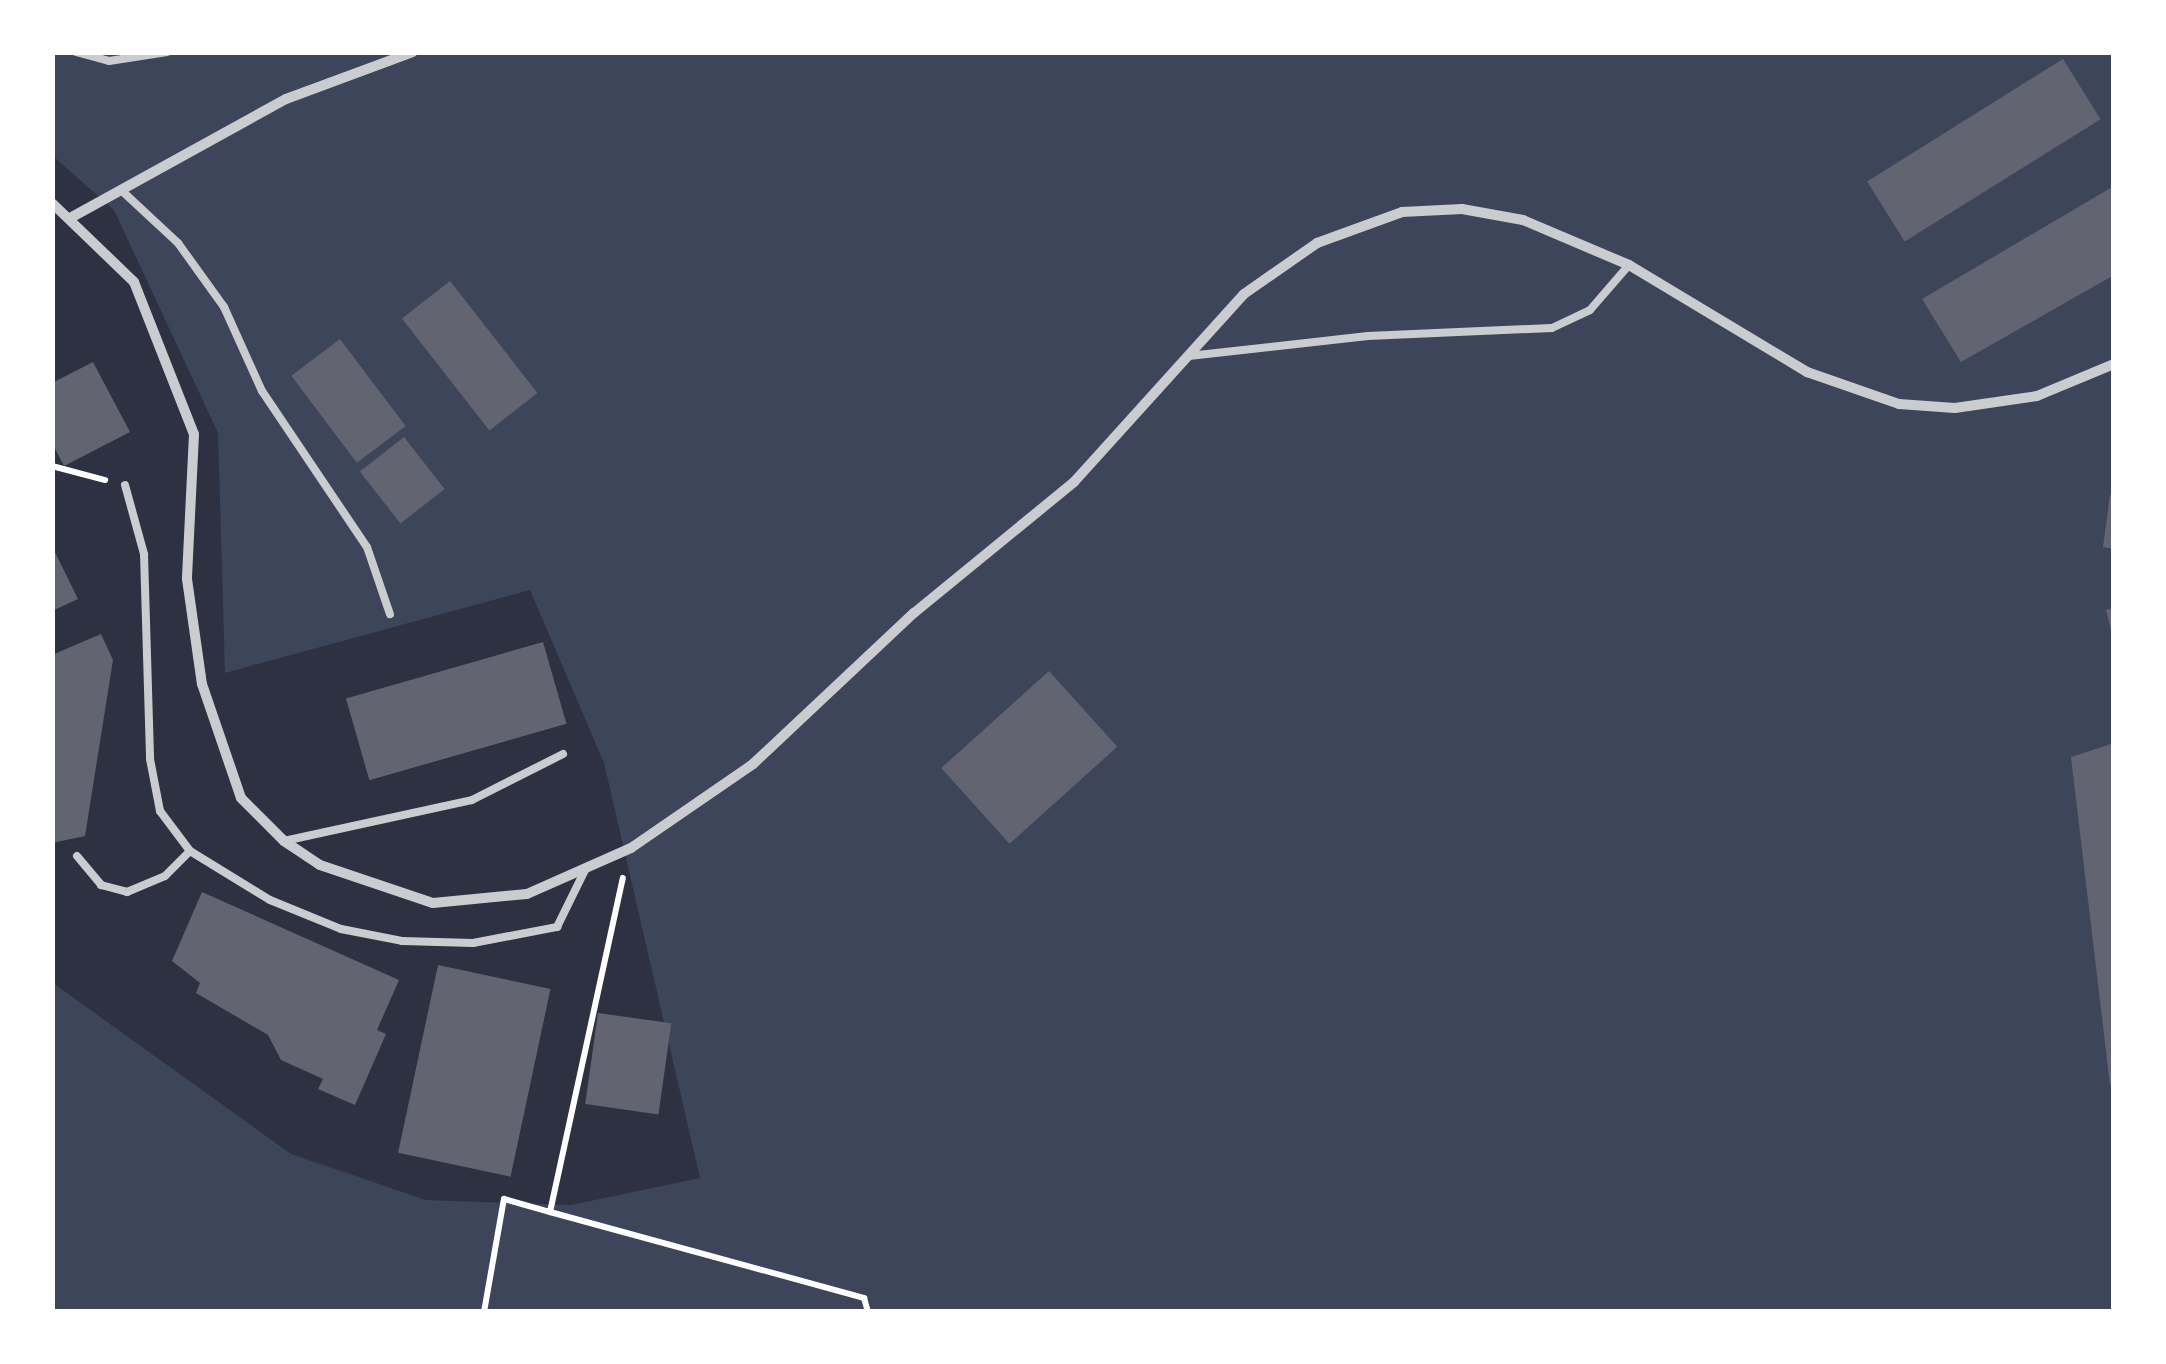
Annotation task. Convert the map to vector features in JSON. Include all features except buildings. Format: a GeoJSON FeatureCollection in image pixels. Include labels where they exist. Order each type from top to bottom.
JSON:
{"type":"FeatureCollection","features":[{"type":"Feature","properties":{"kind":"street"},"geometry":{"type":"LineString","coordinates":[[72,217],[286,99],[413,52]]}},
{"type":"Feature","properties":{"kind":"street"},"geometry":{"type":"LineString","coordinates":[[52,203],[72,217],[134,282],[194,434],[188,579],[202,684],[241,798],[284,841],[320,865],[433,903],[527,894],[630,848],[752,764],[914,613],[1074,482],[1244,294],[1318,243],[1402,212],[1462,209],[1523,220],[1629,265],[1807,372],[1899,404],[1955,408],[2037,396],[2114,364]]}},
{"type":"Feature","properties":{"kind":"lane"},"geometry":{"type":"LineString","coordinates":[[76,52],[109,61],[167,52]]}},
{"type":"Feature","properties":{"kind":"lane"},"geometry":{"type":"LineString","coordinates":[[121,190],[178,242],[224,307],[262,392],[367,547],[390,614]]}},
{"type":"Feature","properties":{"kind":"lane"},"geometry":{"type":"LineString","coordinates":[[1188,356],[1316,340],[1552,328],[1590,310],[1629,265]]}},
{"type":"Feature","properties":{"kind":"lane"},"geometry":{"type":"LineString","coordinates":[[125,486],[144,554],[150,759],[160,811],[190,850],[270,900],[341,928],[402,941],[473,943],[557,926],[586,868]]}},
{"type":"Feature","properties":{"kind":"lane"},"geometry":{"type":"LineString","coordinates":[[284,841],[472,800],[564,754]]}},
{"type":"Feature","properties":{"kind":"lane"},"geometry":{"type":"LineString","coordinates":[[77,856],[101,886],[128,892],[164,876],[190,850]]}},
{"type":"Feature","properties":{"kind":"path"},"geometry":{"type":"LineString","coordinates":[[52,466],[125,486]]}},
{"type":"Feature","properties":{"kind":"path"},"geometry":{"type":"LineString","coordinates":[[550,1212],[630,848]]}},
{"type":"Feature","properties":{"kind":"path"},"geometry":{"type":"LineString","coordinates":[[484,1312],[504,1199],[864,1298],[868,1312]]}},
{"type":"Feature","properties":{"kind":"shaded area"},"geometry":{"type":"Polygon","coordinates":[[[53,53],[2113,53],[2113,1311],[53,1311],[53,983],[291,1154],[426,1200],[571,1205],[700,1178],[604,763],[530,590],[225,673],[218,433],[114,210],[53,156],[53,53]]]}}]}
